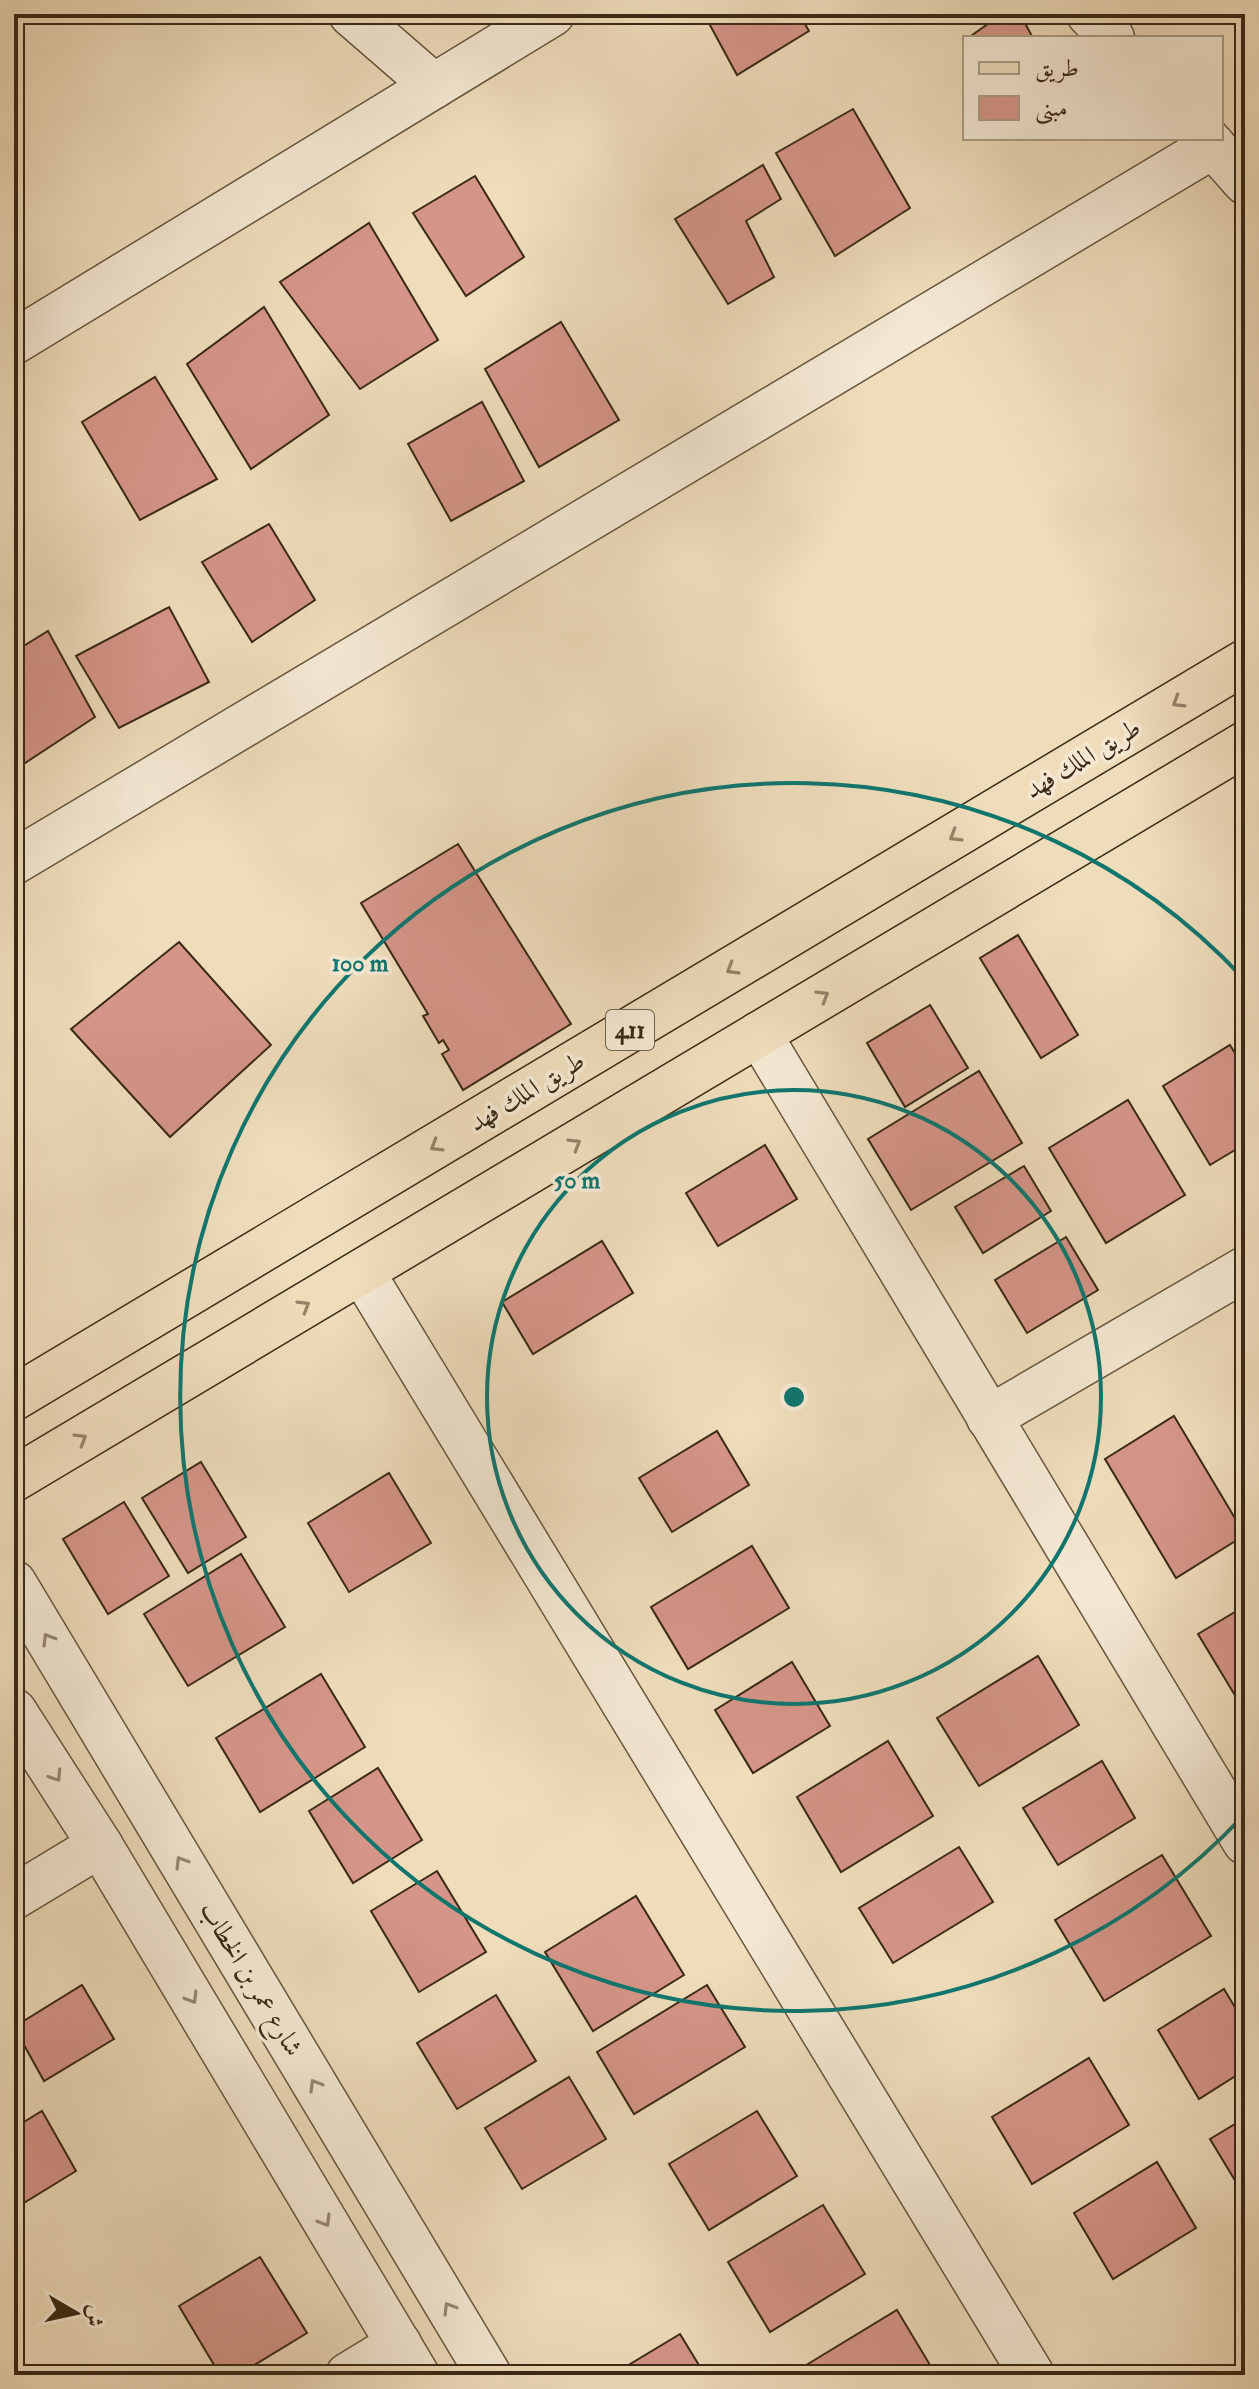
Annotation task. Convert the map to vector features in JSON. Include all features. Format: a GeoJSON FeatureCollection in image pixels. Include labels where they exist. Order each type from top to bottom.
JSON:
{"type":"FeatureCollection","features":[{"type":"Feature","properties":{"kind":"main road","name":"طريق الملك فهد"},"geometry":{"type":"LineString","coordinates":[[14,1398],[1245,662]]}},
{"type":"Feature","properties":{"kind":"main road"},"geometry":{"type":"LineString","coordinates":[[14,1479],[1245,744]]}},
{"type":"Feature","properties":{"kind":"street"},"geometry":{"type":"LineString","coordinates":[[351,14],[434,86]]}},
{"type":"Feature","properties":{"kind":"street"},"geometry":{"type":"LineString","coordinates":[[14,342],[552,14]]}},
{"type":"Feature","properties":{"kind":"street"},"geometry":{"type":"LineString","coordinates":[[1089,14],[1110,36]]}},
{"type":"Feature","properties":{"kind":"street"},"geometry":{"type":"LineString","coordinates":[[14,862],[1209,142],[1245,182]]}},
{"type":"Feature","properties":{"kind":"street"},"geometry":{"type":"LineString","coordinates":[[759,1034],[989,1418],[1241,1825]]}},
{"type":"Feature","properties":{"kind":"street"},"geometry":{"type":"LineString","coordinates":[[989,1418],[1245,1269]]}},
{"type":"Feature","properties":{"kind":"street"},"geometry":{"type":"LineString","coordinates":[[362,1272],[1032,2375]]}},
{"type":"Feature","properties":{"kind":"street","name":"شارع عمر بن الخطاب"},"geometry":{"type":"LineString","coordinates":[[14,1583],[489,2375]]}},
{"type":"Feature","properties":{"kind":"street"},"geometry":{"type":"LineString","coordinates":[[14,1711],[100,1845],[408,2360],[348,2375]]}},
{"type":"Feature","properties":{"kind":"street"},"geometry":{"type":"LineString","coordinates":[[14,1897],[100,1845]]}},
{"type":"Feature","properties":{"kind":"building"},"geometry":{"type":"Polygon","coordinates":[[[704,14],[799,14],[809,31],[737,75],[704,14]]]}},
{"type":"Feature","properties":{"kind":"building"},"geometry":{"type":"Polygon","coordinates":[[[1002,14],[1020,14],[1032,36],[971,36],[1002,14]]]}},
{"type":"Feature","properties":{"kind":"building"},"geometry":{"type":"Polygon","coordinates":[[[853,109],[910,208],[835,256],[776,153],[853,109]]]}},
{"type":"Feature","properties":{"kind":"building"},"geometry":{"type":"Polygon","coordinates":[[[763,165],[781,199],[746,221],[774,277],[728,304],[675,219],[763,165]]]}},
{"type":"Feature","properties":{"kind":"building"},"geometry":{"type":"Polygon","coordinates":[[[475,176],[524,257],[466,296],[413,213],[475,176]]]}},
{"type":"Feature","properties":{"kind":"building"},"geometry":{"type":"Polygon","coordinates":[[[369,223],[438,340],[360,389],[280,282],[369,223]]]}},
{"type":"Feature","properties":{"kind":"building"},"geometry":{"type":"Polygon","coordinates":[[[264,307],[329,415],[251,469],[187,364],[264,307]]]}},
{"type":"Feature","properties":{"kind":"building"},"geometry":{"type":"Polygon","coordinates":[[[561,322],[619,420],[539,467],[485,369],[561,322]]]}},
{"type":"Feature","properties":{"kind":"building"},"geometry":{"type":"Polygon","coordinates":[[[155,377],[217,479],[140,520],[82,422],[155,377]]]}},
{"type":"Feature","properties":{"kind":"building"},"geometry":{"type":"Polygon","coordinates":[[[482,402],[524,481],[451,521],[408,444],[482,402]]]}},
{"type":"Feature","properties":{"kind":"building"},"geometry":{"type":"Polygon","coordinates":[[[269,524],[315,600],[252,642],[202,562],[269,524]]]}},
{"type":"Feature","properties":{"kind":"building"},"geometry":{"type":"Polygon","coordinates":[[[169,607],[209,682],[119,728],[76,656],[169,607]]]}},
{"type":"Feature","properties":{"kind":"building"},"geometry":{"type":"Polygon","coordinates":[[[48,631],[95,717],[16,769],[14,652],[48,631]]]}},
{"type":"Feature","properties":{"kind":"building"},"geometry":{"type":"Polygon","coordinates":[[[458,844],[571,1024],[463,1090],[442,1054],[449,1050],[443,1040],[439,1043],[423,1016],[428,1014],[361,903],[458,844]]]}},
{"type":"Feature","properties":{"kind":"building"},"geometry":{"type":"Polygon","coordinates":[[[1018,935],[1078,1035],[1041,1058],[980,958],[1018,935]]]}},
{"type":"Feature","properties":{"kind":"building"},"geometry":{"type":"Polygon","coordinates":[[[179,942],[271,1045],[170,1137],[71,1029],[179,942]]]}},
{"type":"Feature","properties":{"kind":"building"},"geometry":{"type":"Polygon","coordinates":[[[930,1005],[968,1068],[905,1107],[867,1043],[930,1005]]]}},
{"type":"Feature","properties":{"kind":"building"},"geometry":{"type":"Polygon","coordinates":[[[1230,1045],[1245,1070],[1245,1144],[1210,1165],[1163,1086],[1230,1045]]]}},
{"type":"Feature","properties":{"kind":"building"},"geometry":{"type":"Polygon","coordinates":[[[979,1071],[1022,1143],[911,1210],[868,1139],[979,1071]]]}},
{"type":"Feature","properties":{"kind":"building"},"geometry":{"type":"Polygon","coordinates":[[[1128,1100],[1185,1195],[1106,1243],[1049,1148],[1128,1100]]]}},
{"type":"Feature","properties":{"kind":"building"},"geometry":{"type":"Polygon","coordinates":[[[765,1145],[797,1199],[718,1246],[686,1193],[765,1145]]]}},
{"type":"Feature","properties":{"kind":"building"},"geometry":{"type":"Polygon","coordinates":[[[1024,1166],[1051,1211],[983,1253],[955,1207],[1024,1166]]]}},
{"type":"Feature","properties":{"kind":"building"},"geometry":{"type":"Polygon","coordinates":[[[1066,1237],[1098,1290],[1027,1333],[995,1280],[1066,1237]]]}},
{"type":"Feature","properties":{"kind":"building"},"geometry":{"type":"Polygon","coordinates":[[[602,1241],[633,1293],[533,1354],[502,1302],[602,1241]]]}},
{"type":"Feature","properties":{"kind":"building"},"geometry":{"type":"Polygon","coordinates":[[[1174,1416],[1245,1535],[1176,1578],[1105,1459],[1174,1416]]]}},
{"type":"Feature","properties":{"kind":"building"},"geometry":{"type":"Polygon","coordinates":[[[717,1431],[749,1485],[672,1532],[639,1478],[717,1431]]]}},
{"type":"Feature","properties":{"kind":"building"},"geometry":{"type":"Polygon","coordinates":[[[201,1462],[246,1537],[188,1573],[142,1498],[201,1462]]]}},
{"type":"Feature","properties":{"kind":"building"},"geometry":{"type":"Polygon","coordinates":[[[389,1473],[431,1543],[349,1592],[308,1523],[389,1473]]]}},
{"type":"Feature","properties":{"kind":"building"},"geometry":{"type":"Polygon","coordinates":[[[124,1502],[169,1576],[108,1614],[63,1539],[124,1502]]]}},
{"type":"Feature","properties":{"kind":"building"},"geometry":{"type":"Polygon","coordinates":[[[752,1546],[789,1608],[688,1669],[651,1607],[752,1546]]]}},
{"type":"Feature","properties":{"kind":"building"},"geometry":{"type":"Polygon","coordinates":[[[241,1554],[285,1627],[188,1686],[144,1614],[241,1554]]]}},
{"type":"Feature","properties":{"kind":"building"},"geometry":{"type":"Polygon","coordinates":[[[1245,1606],[1245,1712],[1198,1634],[1245,1606]]]}},
{"type":"Feature","properties":{"kind":"building"},"geometry":{"type":"Polygon","coordinates":[[[1038,1656],[1079,1725],[979,1786],[937,1718],[1038,1656]]]}},
{"type":"Feature","properties":{"kind":"building"},"geometry":{"type":"Polygon","coordinates":[[[792,1662],[830,1726],[753,1773],[715,1710],[792,1662]]]}},
{"type":"Feature","properties":{"kind":"building"},"geometry":{"type":"Polygon","coordinates":[[[321,1674],[365,1747],[260,1812],[216,1738],[321,1674]]]}},
{"type":"Feature","properties":{"kind":"building"},"geometry":{"type":"Polygon","coordinates":[[[888,1741],[933,1816],[841,1872],[797,1797],[888,1741]]]}},
{"type":"Feature","properties":{"kind":"building"},"geometry":{"type":"Polygon","coordinates":[[[1102,1761],[1135,1818],[1058,1865],[1023,1808],[1102,1761]]]}},
{"type":"Feature","properties":{"kind":"building"},"geometry":{"type":"Polygon","coordinates":[[[378,1768],[422,1840],[353,1883],[309,1811],[378,1768]]]}},
{"type":"Feature","properties":{"kind":"building"},"geometry":{"type":"Polygon","coordinates":[[[959,1847],[993,1902],[893,1963],[859,1908],[959,1847]]]}},
{"type":"Feature","properties":{"kind":"building"},"geometry":{"type":"Polygon","coordinates":[[[1162,1855],[1211,1936],[1104,2001],[1055,1920],[1162,1855]]]}},
{"type":"Feature","properties":{"kind":"building"},"geometry":{"type":"Polygon","coordinates":[[[437,1871],[486,1952],[419,1992],[371,1911],[437,1871]]]}},
{"type":"Feature","properties":{"kind":"building"},"geometry":{"type":"Polygon","coordinates":[[[636,1896],[684,1975],[593,2031],[545,1952],[636,1896]]]}},
{"type":"Feature","properties":{"kind":"building"},"geometry":{"type":"Polygon","coordinates":[[[82,1985],[114,2039],[44,2081],[14,2027],[82,1985]]]}},
{"type":"Feature","properties":{"kind":"building"},"geometry":{"type":"Polygon","coordinates":[[[707,1985],[745,2047],[634,2114],[597,2052],[707,1985]]]}},
{"type":"Feature","properties":{"kind":"building"},"geometry":{"type":"Polygon","coordinates":[[[1224,1989],[1245,2024],[1245,2070],[1199,2099],[1158,2030],[1224,1989]]]}},
{"type":"Feature","properties":{"kind":"building"},"geometry":{"type":"Polygon","coordinates":[[[496,1995],[536,2061],[457,2109],[417,2043],[496,1995]]]}},
{"type":"Feature","properties":{"kind":"building"},"geometry":{"type":"Polygon","coordinates":[[[1089,2058],[1129,2125],[1032,2184],[992,2117],[1089,2058]]]}},
{"type":"Feature","properties":{"kind":"building"},"geometry":{"type":"Polygon","coordinates":[[[569,2077],[606,2139],[522,2189],[485,2128],[569,2077]]]}},
{"type":"Feature","properties":{"kind":"building"},"geometry":{"type":"Polygon","coordinates":[[[14,2078],[24,2095],[14,2101],[14,2078]]]}},
{"type":"Feature","properties":{"kind":"building"},"geometry":{"type":"Polygon","coordinates":[[[42,2111],[76,2171],[14,2209],[14,2128],[42,2111]]]}},
{"type":"Feature","properties":{"kind":"building"},"geometry":{"type":"Polygon","coordinates":[[[757,2111],[797,2176],[709,2230],[669,2164],[757,2111]]]}},
{"type":"Feature","properties":{"kind":"building"},"geometry":{"type":"Polygon","coordinates":[[[1245,2118],[1245,2197],[1210,2139],[1245,2118]]]}},
{"type":"Feature","properties":{"kind":"building"},"geometry":{"type":"Polygon","coordinates":[[[1157,2162],[1196,2228],[1113,2279],[1074,2213],[1157,2162]]]}},
{"type":"Feature","properties":{"kind":"building"},"geometry":{"type":"Polygon","coordinates":[[[823,2205],[865,2274],[770,2332],[728,2262],[823,2205]]]}},
{"type":"Feature","properties":{"kind":"building"},"geometry":{"type":"Polygon","coordinates":[[[260,2257],[307,2333],[238,2375],[220,2375],[179,2306],[260,2257]]]}},
{"type":"Feature","properties":{"kind":"building"},"geometry":{"type":"Polygon","coordinates":[[[897,2310],[936,2375],[808,2375],[803,2367],[897,2310]]]}},
{"type":"Feature","properties":{"kind":"building"},"geometry":{"type":"Polygon","coordinates":[[[680,2334],[705,2375],[612,2375],[680,2334]]]}}]}
